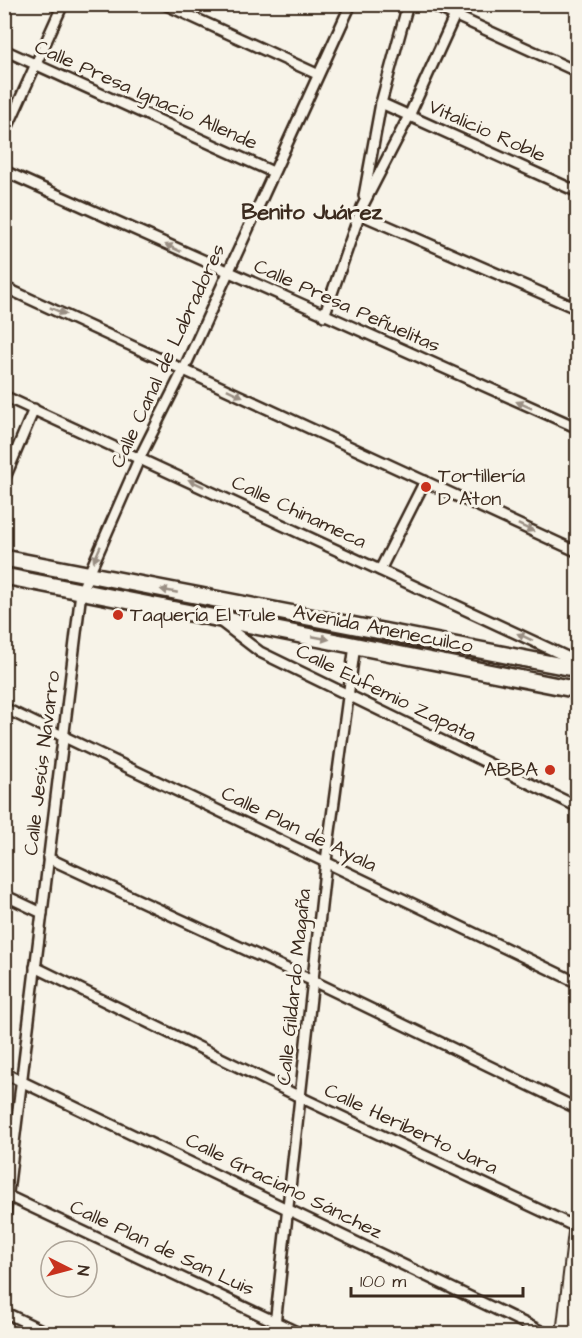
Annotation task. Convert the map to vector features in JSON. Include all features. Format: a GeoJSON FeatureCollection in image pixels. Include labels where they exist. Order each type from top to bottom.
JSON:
{"type":"FeatureCollection","features":[{"type":"Feature","properties":{"kind":"main road","name":"Avenida Anenecuilco"},"geometry":{"type":"LineString","coordinates":[[4,558],[578,669]]}},
{"type":"Feature","properties":{"kind":"main road","name":"Avenida Anenecuilco"},"geometry":{"type":"LineString","coordinates":[[4,576],[578,690]]}},
{"type":"Feature","properties":{"kind":"street"},"geometry":{"type":"LineString","coordinates":[[4,135],[63,4]]}},
{"type":"Feature","properties":{"kind":"street"},"geometry":{"type":"LineString","coordinates":[[164,4],[317,74]]}},
{"type":"Feature","properties":{"kind":"street","name":"Calle Canal de Labradores"},"geometry":{"type":"LineString","coordinates":[[81,592],[140,457],[184,369],[351,4]]}},
{"type":"Feature","properties":{"kind":"street"},"geometry":{"type":"LineString","coordinates":[[361,210],[381,103],[408,4]]}},
{"type":"Feature","properties":{"kind":"street"},"geometry":{"type":"LineString","coordinates":[[430,4],[578,72]]}},
{"type":"Feature","properties":{"kind":"street"},"geometry":{"type":"LineString","coordinates":[[324,316],[361,210],[409,116],[460,4]]}},
{"type":"Feature","properties":{"kind":"street","name":"Calle Presa Ignacio Allende"},"geometry":{"type":"LineString","coordinates":[[4,50],[273,172]]}},
{"type":"Feature","properties":{"kind":"street","name":"Vitalicio Roble"},"geometry":{"type":"LineString","coordinates":[[381,103],[578,192]]}},
{"type":"Feature","properties":{"kind":"street","name":"Calle Presa Peñuelitas"},"geometry":{"type":"LineString","coordinates":[[4,171],[227,273],[578,428]]}},
{"type":"Feature","properties":{"kind":"street"},"geometry":{"type":"LineString","coordinates":[[361,210],[578,309]]}},
{"type":"Feature","properties":{"kind":"street"},"geometry":{"type":"LineString","coordinates":[[4,287],[578,552]]}},
{"type":"Feature","properties":{"kind":"street","name":"Calle Chinameca"},"geometry":{"type":"LineString","coordinates":[[4,396],[140,457],[578,662]]}},
{"type":"Feature","properties":{"kind":"street"},"geometry":{"type":"LineString","coordinates":[[4,480],[34,409]]}},
{"type":"Feature","properties":{"kind":"street"},"geometry":{"type":"LineString","coordinates":[[380,570],[425,481]]}},
{"type":"Feature","properties":{"kind":"street","name":"Calle Jesús Navarro"},"geometry":{"type":"LineString","coordinates":[[4,1225],[81,592]]}},
{"type":"Feature","properties":{"kind":"street","name":"Calle Eufemio Zapata"},"geometry":{"type":"LineString","coordinates":[[217,618],[260,652],[578,807]]}},
{"type":"Feature","properties":{"kind":"street","name":"Calle Gildardo Magaña"},"geometry":{"type":"LineString","coordinates":[[274,1334],[326,861],[355,645]]}},
{"type":"Feature","properties":{"kind":"street","name":"Calle Plan de Ayala"},"geometry":{"type":"LineString","coordinates":[[4,708],[578,983]]}},
{"type":"Feature","properties":{"kind":"street"},"geometry":{"type":"LineString","coordinates":[[48,858],[313,981],[578,1109]]}},
{"type":"Feature","properties":{"kind":"street"},"geometry":{"type":"LineString","coordinates":[[4,895],[42,913]]}},
{"type":"Feature","properties":{"kind":"street","name":"Calle Heriberto Jara"},"geometry":{"type":"LineString","coordinates":[[35,967],[300,1097],[577,1223]]}},
{"type":"Feature","properties":{"kind":"street","name":"Calle Graciano Sánchez"},"geometry":{"type":"LineString","coordinates":[[4,1073],[547,1334]]}},
{"type":"Feature","properties":{"kind":"street","name":"Calle Plan de San Luis"},"geometry":{"type":"LineString","coordinates":[[8,1196],[301,1334]]}},
{"type":"Feature","properties":{"kind":"street"},"geometry":{"type":"LineString","coordinates":[[564,1334],[577,1223]]}},
{"type":"Feature","properties":{"kind":"street"},"geometry":{"type":"LineString","coordinates":[[4,1312],[50,1334]]}},
{"type":"Feature","properties":{"kind":"place","name":"Tortillería D Aton"},"geometry":{"type":"Point","coordinates":[426,487]}},
{"type":"Feature","properties":{"kind":"place","name":"Taquería El Tule"},"geometry":{"type":"Point","coordinates":[118,615]}},
{"type":"Feature","properties":{"kind":"place","name":"ABBA"},"geometry":{"type":"Point","coordinates":[550,770]}},
{"type":"Feature","properties":{"kind":"district","name":"Benito Juárez"},"geometry":{"type":"Point","coordinates":[312,212]}}]}
